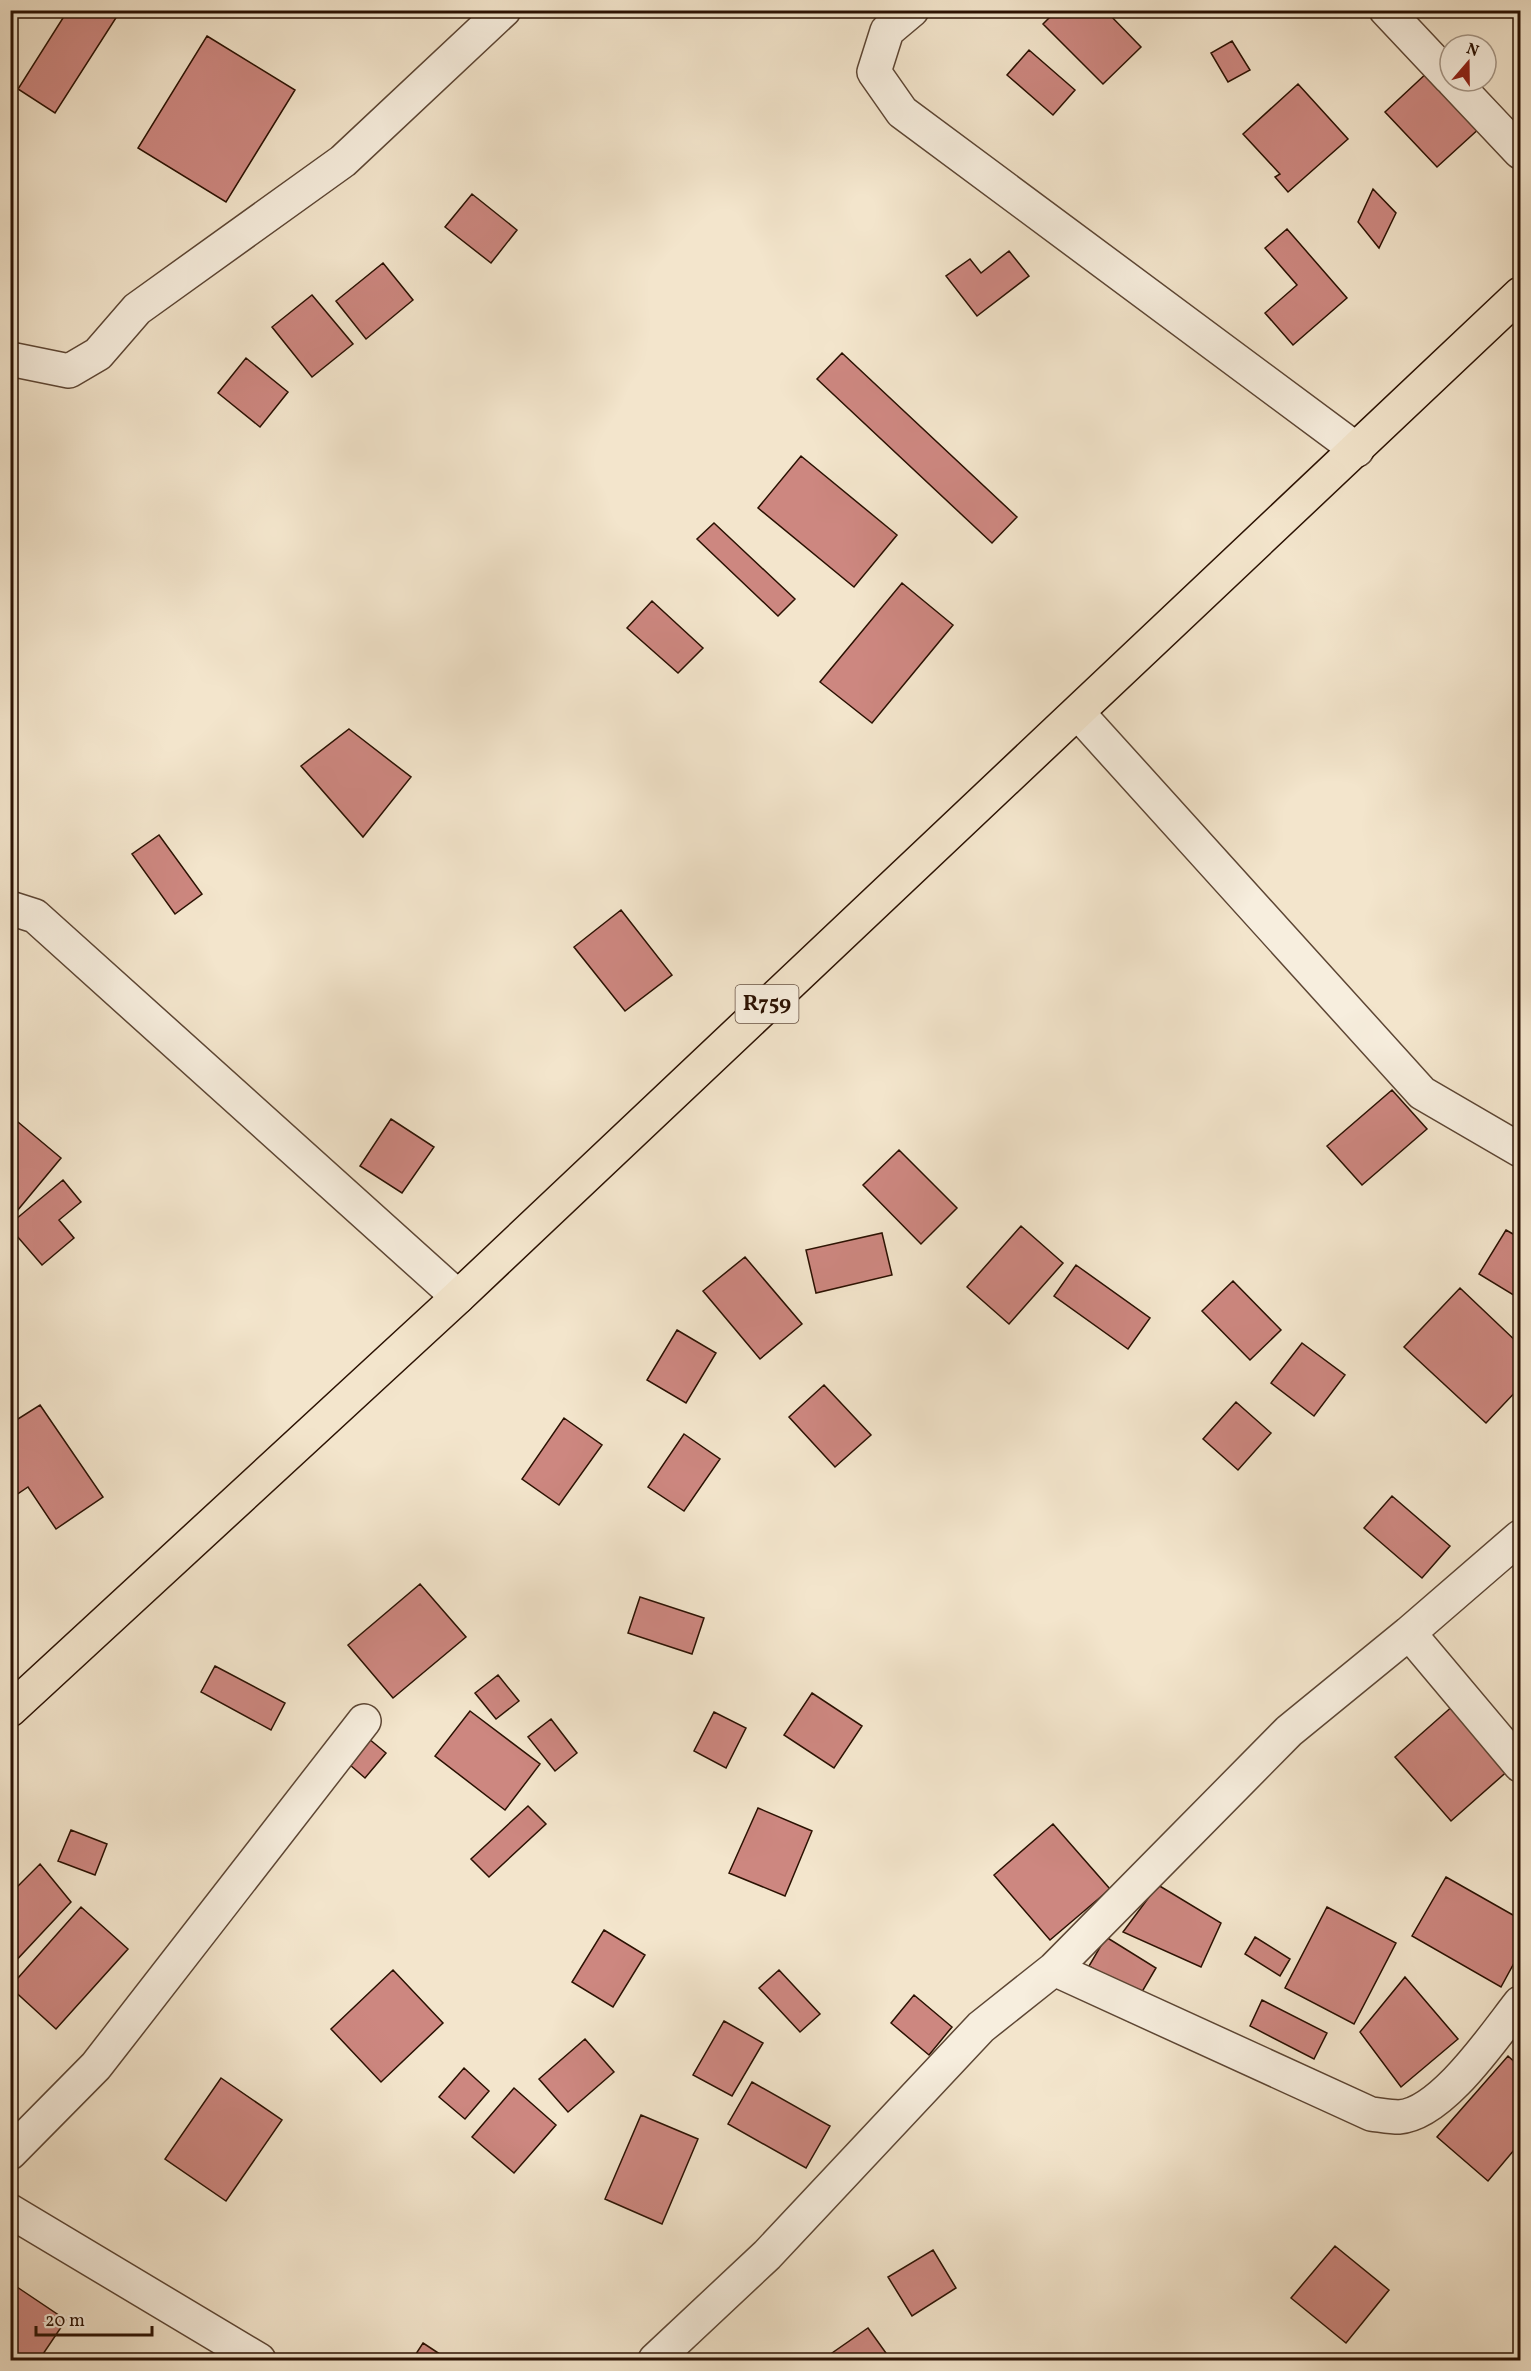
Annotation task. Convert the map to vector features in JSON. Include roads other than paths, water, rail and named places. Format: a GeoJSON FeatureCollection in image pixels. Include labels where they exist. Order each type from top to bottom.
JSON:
{"type":"FeatureCollection","features":[{"type":"Feature","properties":{"kind":"main road","name":"R759"},"geometry":{"type":"LineString","coordinates":[[10,1710],[458,1298],[1521,294]]}},
{"type":"Feature","properties":{"kind":"street"},"geometry":{"type":"LineString","coordinates":[[10,359],[69,371],[98,354],[137,309],[343,161],[504,10]]}},
{"type":"Feature","properties":{"kind":"street"},"geometry":{"type":"LineString","coordinates":[[912,10],[887,31],[874,72],[902,112],[1357,450]]}},
{"type":"Feature","properties":{"kind":"street"},"geometry":{"type":"LineString","coordinates":[[1386,10],[1438,65]]}},
{"type":"Feature","properties":{"kind":"street"},"geometry":{"type":"LineString","coordinates":[[1464,93],[1521,152]]}},
{"type":"Feature","properties":{"kind":"street"},"geometry":{"type":"LineString","coordinates":[[1078,713],[1422,1093],[1521,1150]]}},
{"type":"Feature","properties":{"kind":"street"},"geometry":{"type":"LineString","coordinates":[[10,908],[35,916],[458,1298]]}},
{"type":"Feature","properties":{"kind":"street"},"geometry":{"type":"LineString","coordinates":[[655,2361],[767,2255],[981,2027],[1054,1969],[1289,1731],[1521,1537]]}},
{"type":"Feature","properties":{"kind":"street"},"geometry":{"type":"LineString","coordinates":[[1409,1633],[1521,1765]]}},
{"type":"Feature","properties":{"kind":"street"},"geometry":{"type":"LineString","coordinates":[[10,2153],[96,2066],[364,1721]]}},
{"type":"Feature","properties":{"kind":"street"},"geometry":{"type":"LineString","coordinates":[[1054,1969],[1371,2114],[1400,2117],[1428,2107],[1457,2081],[1521,2003]]}},
{"type":"Feature","properties":{"kind":"street"},"geometry":{"type":"LineString","coordinates":[[10,2211],[259,2361]]}}]}
